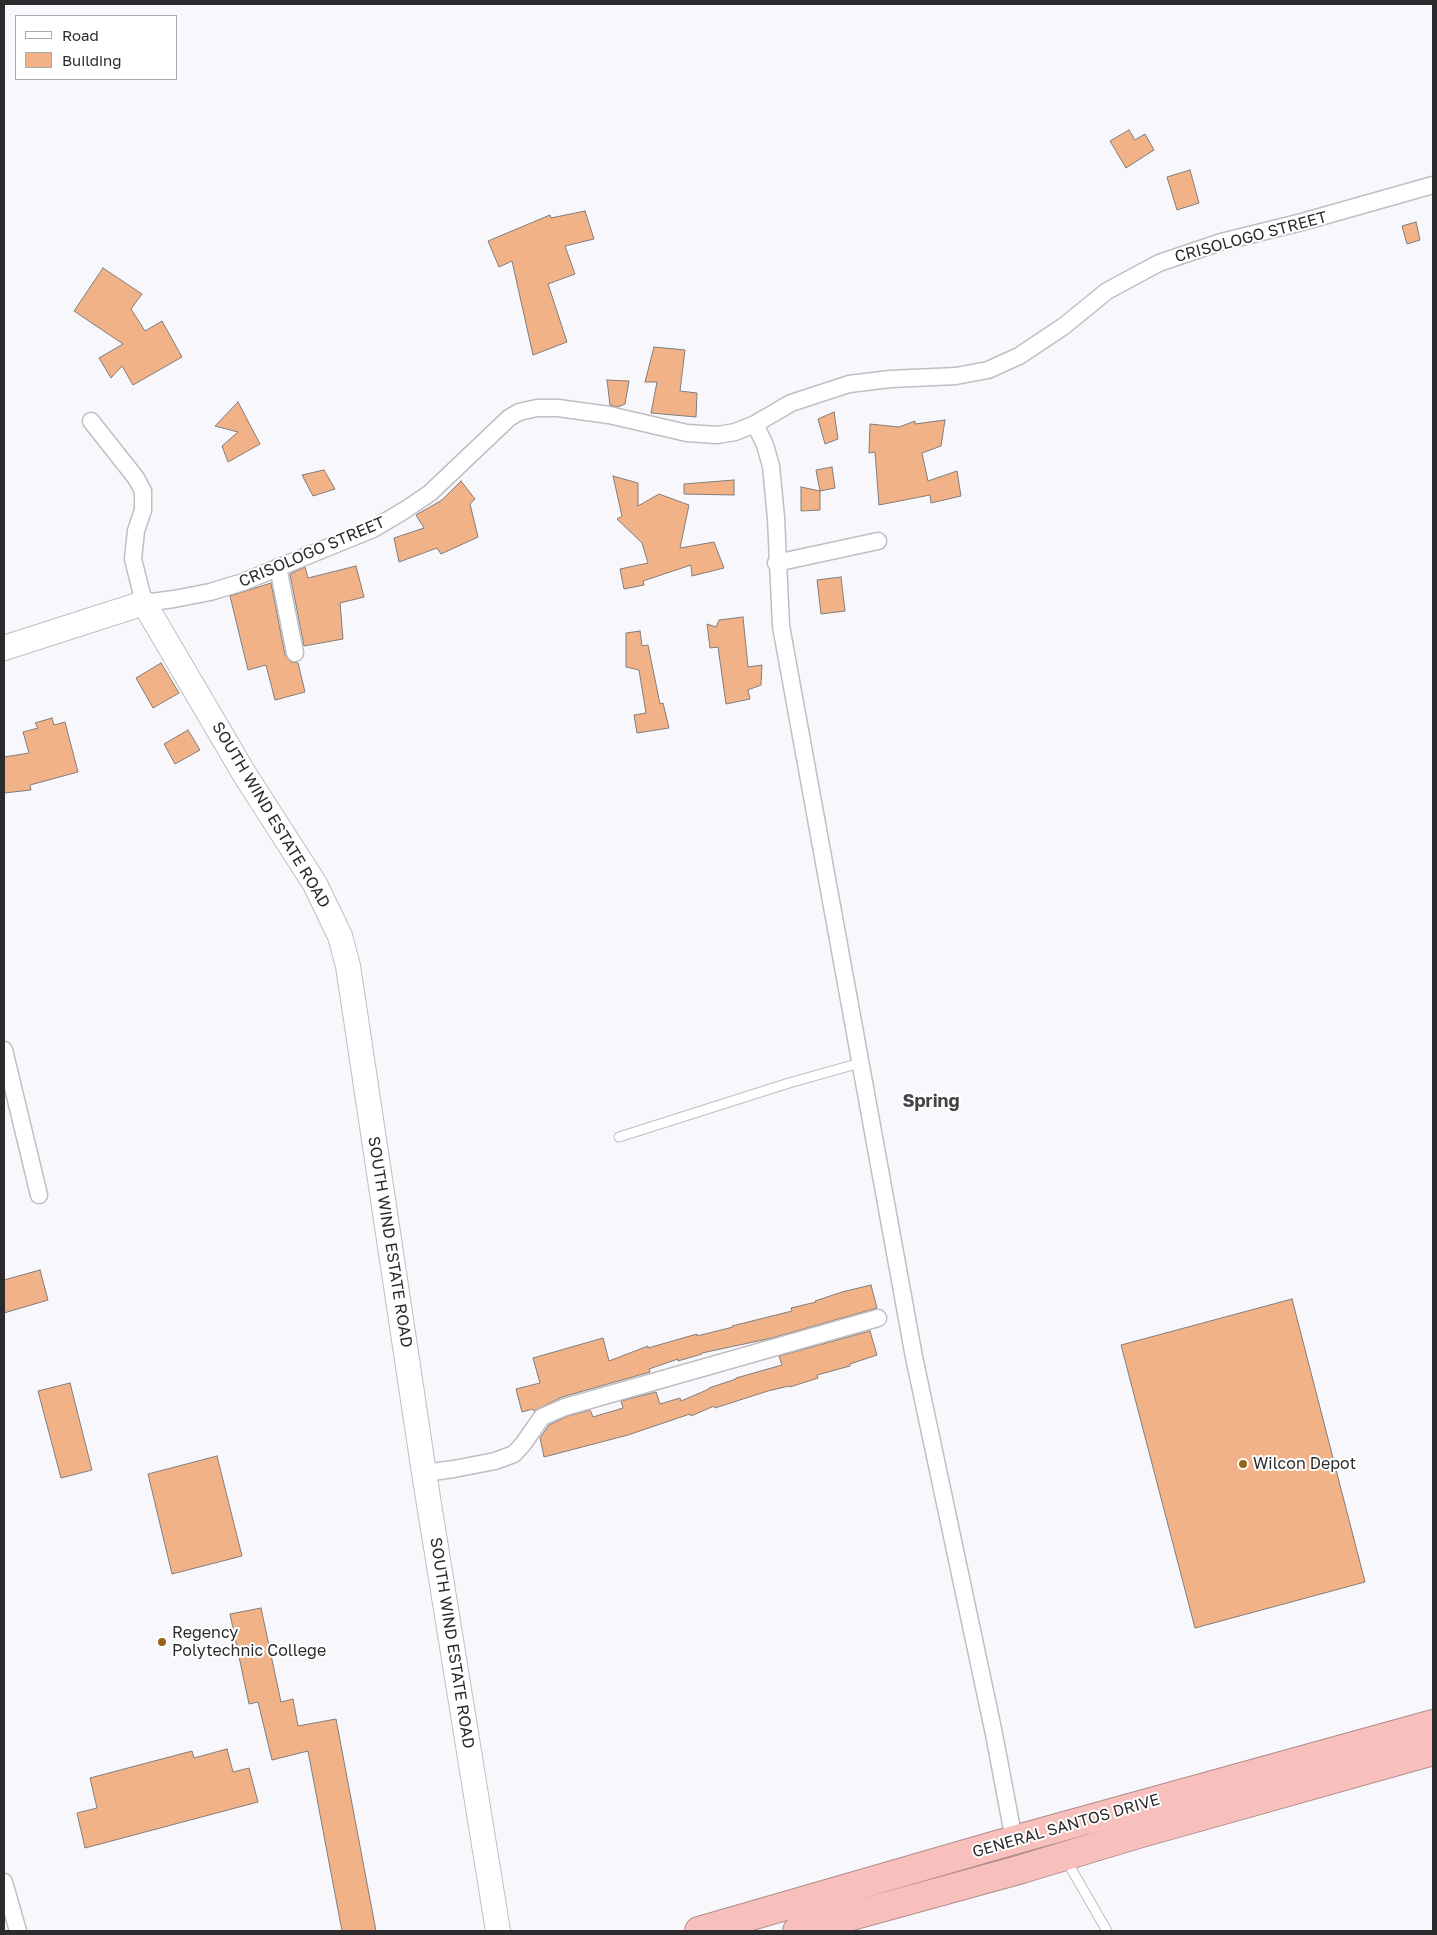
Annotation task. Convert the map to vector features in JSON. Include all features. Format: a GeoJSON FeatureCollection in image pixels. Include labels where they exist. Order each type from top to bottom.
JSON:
{"type":"FeatureCollection","features":[{"type":"Feature","properties":{"kind":"highway","name":"GENERAL SANTOS DRIVE"},"geometry":{"type":"LineString","coordinates":[[699,1931],[1014,1840],[1433,1724]]}},
{"type":"Feature","properties":{"kind":"highway","name":"GENERAL SANTOS DRIVE"},"geometry":{"type":"LineString","coordinates":[[797,1931],[1022,1869],[1433,1751]]}},
{"type":"Feature","properties":{"kind":"street","name":"CRISOLOGO STREET"},"geometry":{"type":"LineString","coordinates":[[4,648],[144,603],[210,592],[243,582],[373,528],[430,493],[509,418],[519,412],[537,408],[558,408],[609,415],[686,433],[704,435],[735,432],[755,424],[791,403],[849,384],[890,379],[956,376],[988,370],[1020,356],[1064,326],[1107,291],[1159,263],[1221,242],[1302,222],[1433,185]]}},
{"type":"Feature","properties":{"kind":"street"},"geometry":{"type":"LineString","coordinates":[[91,421],[136,478],[143,491],[144,510],[136,531],[133,558],[144,603]]}},
{"type":"Feature","properties":{"kind":"street"},"geometry":{"type":"LineString","coordinates":[[755,424],[765,445],[771,466],[776,518],[776,563],[781,626],[860,1063],[914,1357],[994,1734],[1014,1840]]}},
{"type":"Feature","properties":{"kind":"street"},"geometry":{"type":"LineString","coordinates":[[776,563],[878,541]]}},
{"type":"Feature","properties":{"kind":"street"},"geometry":{"type":"LineString","coordinates":[[278,567],[296,653]]}},
{"type":"Feature","properties":{"kind":"street","name":"SOUTH WIND ESTATE ROAD"},"geometry":{"type":"LineString","coordinates":[[144,603],[245,775],[315,884],[340,936],[348,966],[424,1473],[498,1931]]}},
{"type":"Feature","properties":{"kind":"street"},"geometry":{"type":"LineString","coordinates":[[4,1050],[38,1195]]}},
{"type":"Feature","properties":{"kind":"street"},"geometry":{"type":"LineString","coordinates":[[424,1473],[495,1461],[514,1454],[542,1416],[565,1407],[878,1318]]}},
{"type":"Feature","properties":{"kind":"street"},"geometry":{"type":"LineString","coordinates":[[4,1882],[18,1931]]}},
{"type":"Feature","properties":{"kind":"lane"},"geometry":{"type":"LineString","coordinates":[[619,1137],[788,1083],[860,1063]]}},
{"type":"Feature","properties":{"kind":"lane"},"geometry":{"type":"LineString","coordinates":[[1063,1856],[1107,1931]]}},
{"type":"Feature","properties":{"kind":"building"},"geometry":{"type":"Polygon","coordinates":[[[1129,130],[1135,140],[1145,134],[1154,150],[1126,168],[1110,141],[1129,130]]]}},
{"type":"Feature","properties":{"kind":"building"},"geometry":{"type":"Polygon","coordinates":[[[1190,170],[1199,203],[1177,210],[1167,177],[1190,170]]]}},
{"type":"Feature","properties":{"kind":"building"},"geometry":{"type":"Polygon","coordinates":[[[585,211],[594,239],[565,246],[575,274],[548,284],[567,342],[533,355],[512,261],[499,267],[488,241],[550,215],[551,218],[585,211]]]}},
{"type":"Feature","properties":{"kind":"building"},"geometry":{"type":"Polygon","coordinates":[[[1416,222],[1420,240],[1407,244],[1402,226],[1416,222]]]}},
{"type":"Feature","properties":{"kind":"building"},"geometry":{"type":"Polygon","coordinates":[[[103,268],[142,294],[131,309],[145,331],[162,321],[182,357],[133,385],[122,366],[111,378],[99,358],[123,344],[74,311],[103,268]]]}},
{"type":"Feature","properties":{"kind":"building"},"geometry":{"type":"Polygon","coordinates":[[[654,347],[685,350],[680,391],[697,393],[696,417],[651,413],[657,382],[645,382],[654,347]]]}},
{"type":"Feature","properties":{"kind":"building"},"geometry":{"type":"Polygon","coordinates":[[[607,380],[629,381],[625,404],[618,407],[610,405],[607,380]]]}},
{"type":"Feature","properties":{"kind":"building"},"geometry":{"type":"Polygon","coordinates":[[[238,402],[260,444],[228,462],[222,446],[238,432],[215,426],[238,402]]]}},
{"type":"Feature","properties":{"kind":"building"},"geometry":{"type":"Polygon","coordinates":[[[834,412],[838,439],[825,444],[818,419],[834,412]]]}},
{"type":"Feature","properties":{"kind":"building"},"geometry":{"type":"Polygon","coordinates":[[[945,420],[941,446],[922,453],[928,481],[957,471],[961,496],[931,503],[930,495],[879,505],[875,452],[869,453],[870,424],[899,427],[915,421],[915,424],[945,420]]]}},
{"type":"Feature","properties":{"kind":"building"},"geometry":{"type":"Polygon","coordinates":[[[832,467],[835,488],[820,491],[816,470],[832,467]]]}},
{"type":"Feature","properties":{"kind":"building"},"geometry":{"type":"Polygon","coordinates":[[[324,470],[335,489],[313,496],[302,475],[324,470]]]}},
{"type":"Feature","properties":{"kind":"building"},"geometry":{"type":"Polygon","coordinates":[[[613,476],[638,483],[638,506],[659,494],[689,505],[680,548],[714,542],[724,568],[692,576],[691,565],[643,581],[644,585],[624,589],[620,569],[648,563],[642,543],[617,519],[622,516],[613,476]]]}},
{"type":"Feature","properties":{"kind":"building"},"geometry":{"type":"Polygon","coordinates":[[[734,480],[734,495],[684,494],[684,484],[734,480]]]}},
{"type":"Feature","properties":{"kind":"building"},"geometry":{"type":"Polygon","coordinates":[[[461,481],[475,499],[470,504],[478,537],[441,554],[437,548],[399,562],[394,538],[424,528],[416,515],[442,500],[461,481]]]}},
{"type":"Feature","properties":{"kind":"building"},"geometry":{"type":"Polygon","coordinates":[[[801,487],[820,491],[820,510],[801,511],[801,487]]]}},
{"type":"Feature","properties":{"kind":"building"},"geometry":{"type":"Polygon","coordinates":[[[356,566],[364,597],[340,603],[343,639],[304,646],[290,574],[305,567],[308,578],[356,566]]]}},
{"type":"Feature","properties":{"kind":"building"},"geometry":{"type":"Polygon","coordinates":[[[841,577],[845,611],[821,614],[817,580],[841,577]]]}},
{"type":"Feature","properties":{"kind":"building"},"geometry":{"type":"Polygon","coordinates":[[[271,583],[285,655],[291,662],[298,663],[305,692],[275,700],[266,665],[248,670],[230,596],[271,583]]]}},
{"type":"Feature","properties":{"kind":"building"},"geometry":{"type":"Polygon","coordinates":[[[743,617],[748,667],[762,665],[761,685],[748,690],[750,699],[726,704],[718,647],[710,648],[707,624],[716,627],[719,620],[743,617]]]}},
{"type":"Feature","properties":{"kind":"building"},"geometry":{"type":"Polygon","coordinates":[[[640,631],[642,646],[648,645],[660,704],[663,703],[669,728],[637,733],[634,715],[646,713],[639,670],[626,667],[626,633],[640,631]]]}},
{"type":"Feature","properties":{"kind":"building"},"geometry":{"type":"Polygon","coordinates":[[[161,663],[179,693],[153,708],[136,678],[161,663]]]}},
{"type":"Feature","properties":{"kind":"building"},"geometry":{"type":"Polygon","coordinates":[[[52,718],[54,725],[65,722],[78,772],[30,785],[31,790],[4,793],[4,757],[29,753],[23,732],[38,728],[35,723],[52,718]]]}},
{"type":"Feature","properties":{"kind":"building"},"geometry":{"type":"Polygon","coordinates":[[[188,730],[200,750],[175,764],[164,744],[188,730]]]}},
{"type":"Feature","properties":{"kind":"building"},"geometry":{"type":"Polygon","coordinates":[[[40,1270],[48,1300],[4,1313],[4,1280],[40,1270]]]}},
{"type":"Feature","properties":{"kind":"building"},"geometry":{"type":"Polygon","coordinates":[[[871,1285],[877,1308],[772,1338],[702,1353],[678,1361],[678,1359],[649,1369],[650,1372],[562,1397],[534,1411],[533,1409],[522,1412],[516,1389],[540,1383],[533,1358],[603,1338],[609,1361],[648,1346],[648,1348],[792,1311],[791,1308],[871,1285]]]}},
{"type":"Feature","properties":{"kind":"building","name":"Wilcon Depot"},"geometry":{"type":"Polygon","coordinates":[[[1292,1299],[1365,1582],[1195,1628],[1121,1345],[1292,1299]]]}},
{"type":"Feature","properties":{"kind":"building"},"geometry":{"type":"Polygon","coordinates":[[[870,1331],[877,1355],[850,1364],[850,1366],[817,1375],[818,1378],[790,1387],[768,1391],[715,1408],[714,1406],[691,1416],[690,1414],[628,1435],[544,1457],[540,1438],[549,1425],[568,1416],[590,1410],[593,1417],[623,1408],[621,1401],[656,1392],[660,1404],[680,1398],[681,1401],[736,1378],[782,1365],[779,1356],[870,1331]]]}},
{"type":"Feature","properties":{"kind":"building"},"geometry":{"type":"Polygon","coordinates":[[[70,1383],[92,1470],[61,1478],[38,1391],[70,1383]]]}},
{"type":"Feature","properties":{"kind":"building"},"geometry":{"type":"Polygon","coordinates":[[[217,1456],[242,1556],[172,1574],[148,1474],[217,1456]]]}},
{"type":"Feature","properties":{"kind":"building"},"geometry":{"type":"Polygon","coordinates":[[[261,1608],[281,1702],[293,1699],[298,1726],[336,1719],[376,1931],[342,1931],[308,1751],[272,1760],[258,1702],[249,1704],[230,1614],[261,1608]]]}},
{"type":"Feature","properties":{"kind":"building"},"geometry":{"type":"Polygon","coordinates":[[[227,1749],[233,1772],[249,1768],[258,1802],[85,1848],[77,1813],[97,1808],[90,1778],[192,1751],[194,1758],[227,1749]]]}},
{"type":"Feature","properties":{"kind":"place","name":"Wilcon Depot"},"geometry":{"type":"Point","coordinates":[1243,1464]}},
{"type":"Feature","properties":{"kind":"place","name":"Regency Polytechnic College"},"geometry":{"type":"Point","coordinates":[162,1642]}},
{"type":"Feature","properties":{"kind":"district","name":"Spring"},"geometry":{"type":"Point","coordinates":[931,1101]}}]}
